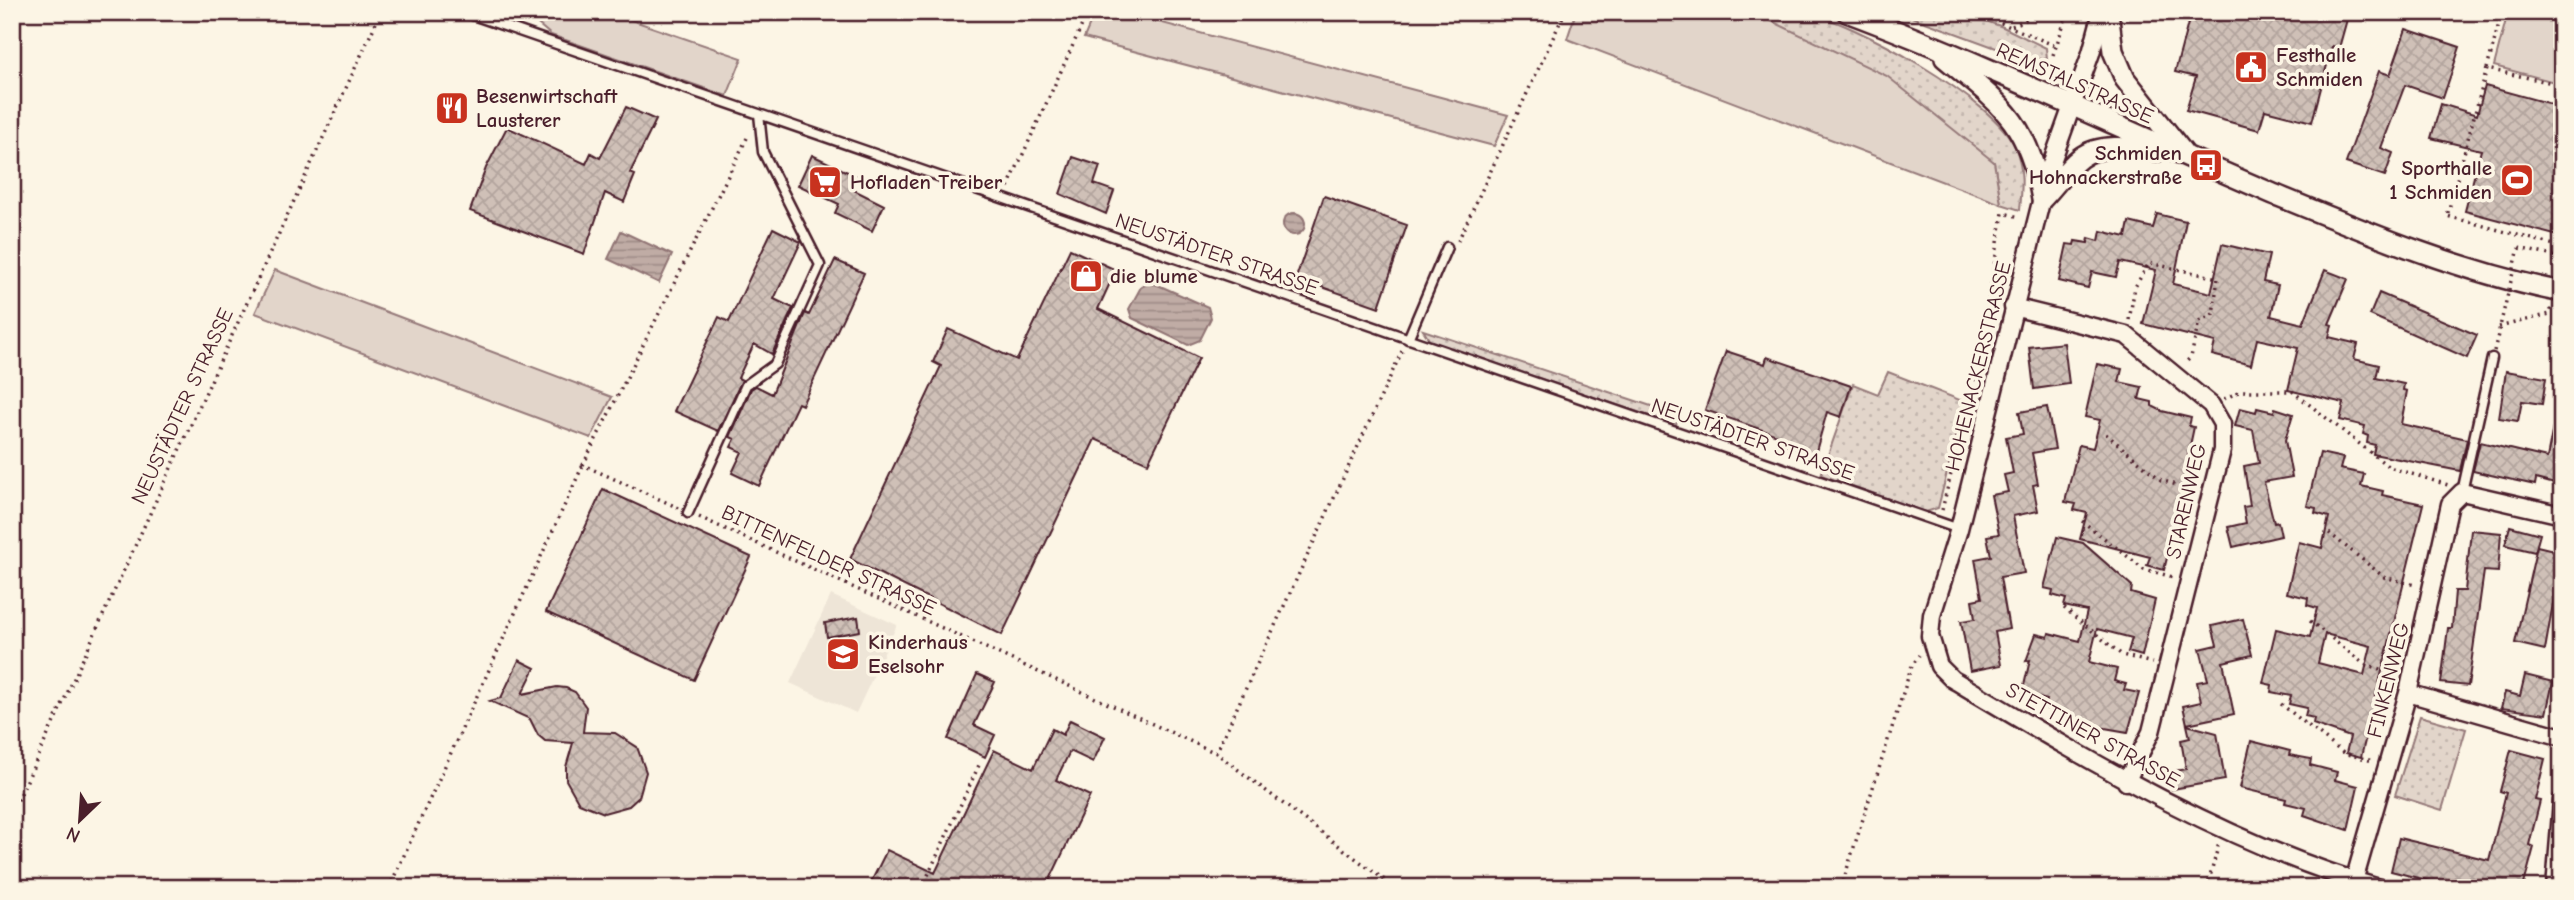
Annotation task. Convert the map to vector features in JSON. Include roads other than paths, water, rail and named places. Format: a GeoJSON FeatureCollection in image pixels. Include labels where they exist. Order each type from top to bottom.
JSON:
{"type":"FeatureCollection","features":[{"type":"Feature","properties":{"kind":"street","name":"REMSTALSTRASSE"},"geometry":{"type":"LineString","coordinates":[[1847,12],[1922,40],[2072,108],[2405,248],[2491,275],[2562,292]]}},
{"type":"Feature","properties":{"kind":"street"},"geometry":{"type":"LineString","coordinates":[[2105,12],[2113,51],[2125,79],[2185,156]]}},
{"type":"Feature","properties":{"kind":"street","name":"HOHENACKERSTRASSE"},"geometry":{"type":"LineString","coordinates":[[1930,636],[1932,615],[1959,529],[2042,199],[2105,12]]}},
{"type":"Feature","properties":{"kind":"street"},"geometry":{"type":"LineString","coordinates":[[1922,40],[1981,88],[2020,127],[2036,162],[2042,199]]}},
{"type":"Feature","properties":{"kind":"street"},"geometry":{"type":"LineString","coordinates":[[2042,199],[2080,158],[2091,152],[2128,147],[2185,156]]}},
{"type":"Feature","properties":{"kind":"street","name":"STARENWEG"},"geometry":{"type":"LineString","coordinates":[[2013,307],[2126,335],[2211,405],[2222,424],[2222,450],[2151,732],[2126,782]]}},
{"type":"Feature","properties":{"kind":"street"},"geometry":{"type":"LineString","coordinates":[[2462,492],[2562,515]]}},
{"type":"Feature","properties":{"kind":"street","name":"FINKENWEG"},"geometry":{"type":"LineString","coordinates":[[2354,881],[2410,686],[2450,504],[2462,492]]}},
{"type":"Feature","properties":{"kind":"street","name":"STETTINER STRASSE"},"geometry":{"type":"LineString","coordinates":[[1930,636],[1939,666],[1952,679],[2126,782],[2224,828],[2354,881],[2379,888]]}},
{"type":"Feature","properties":{"kind":"street"},"geometry":{"type":"LineString","coordinates":[[2410,686],[2562,737]]}},
{"type":"Feature","properties":{"kind":"street"},"geometry":{"type":"LineString","coordinates":[[2555,888],[2562,800]]}},
{"type":"Feature","properties":{"kind":"lane","name":"NEUSTÄDTER STRASSE"},"geometry":{"type":"LineString","coordinates":[[464,12],[1959,529]]}},
{"type":"Feature","properties":{"kind":"lane"},"geometry":{"type":"LineString","coordinates":[[688,513],[746,385],[775,364],[820,265],[763,152],[759,114]]}},
{"type":"Feature","properties":{"kind":"lane"},"geometry":{"type":"LineString","coordinates":[[1408,339],[1447,247]]}},
{"type":"Feature","properties":{"kind":"lane","name":"FINKENWEG"},"geometry":{"type":"LineString","coordinates":[[2462,492],[2493,354]]}},
{"type":"Feature","properties":{"kind":"place","name":"Festhalle Schmiden"},"geometry":{"type":"Point","coordinates":[2251,67]}},
{"type":"Feature","properties":{"kind":"place","name":"Besenwirtschaft Lausterer"},"geometry":{"type":"Point","coordinates":[452,108]}},
{"type":"Feature","properties":{"kind":"place","name":"Schmiden Hohnackerstraße"},"geometry":{"type":"Point","coordinates":[2206,165]}},
{"type":"Feature","properties":{"kind":"place","name":"Sporthalle 1 Schmiden"},"geometry":{"type":"Point","coordinates":[2517,180]}},
{"type":"Feature","properties":{"kind":"place","name":"Hofladen Treiber"},"geometry":{"type":"Point","coordinates":[825,182]}},
{"type":"Feature","properties":{"kind":"place","name":"die blume"},"geometry":{"type":"Point","coordinates":[1086,276]}},
{"type":"Feature","properties":{"kind":"place","name":"Kinderhaus Eselsohr"},"geometry":{"type":"Point","coordinates":[843,654]}}]}
